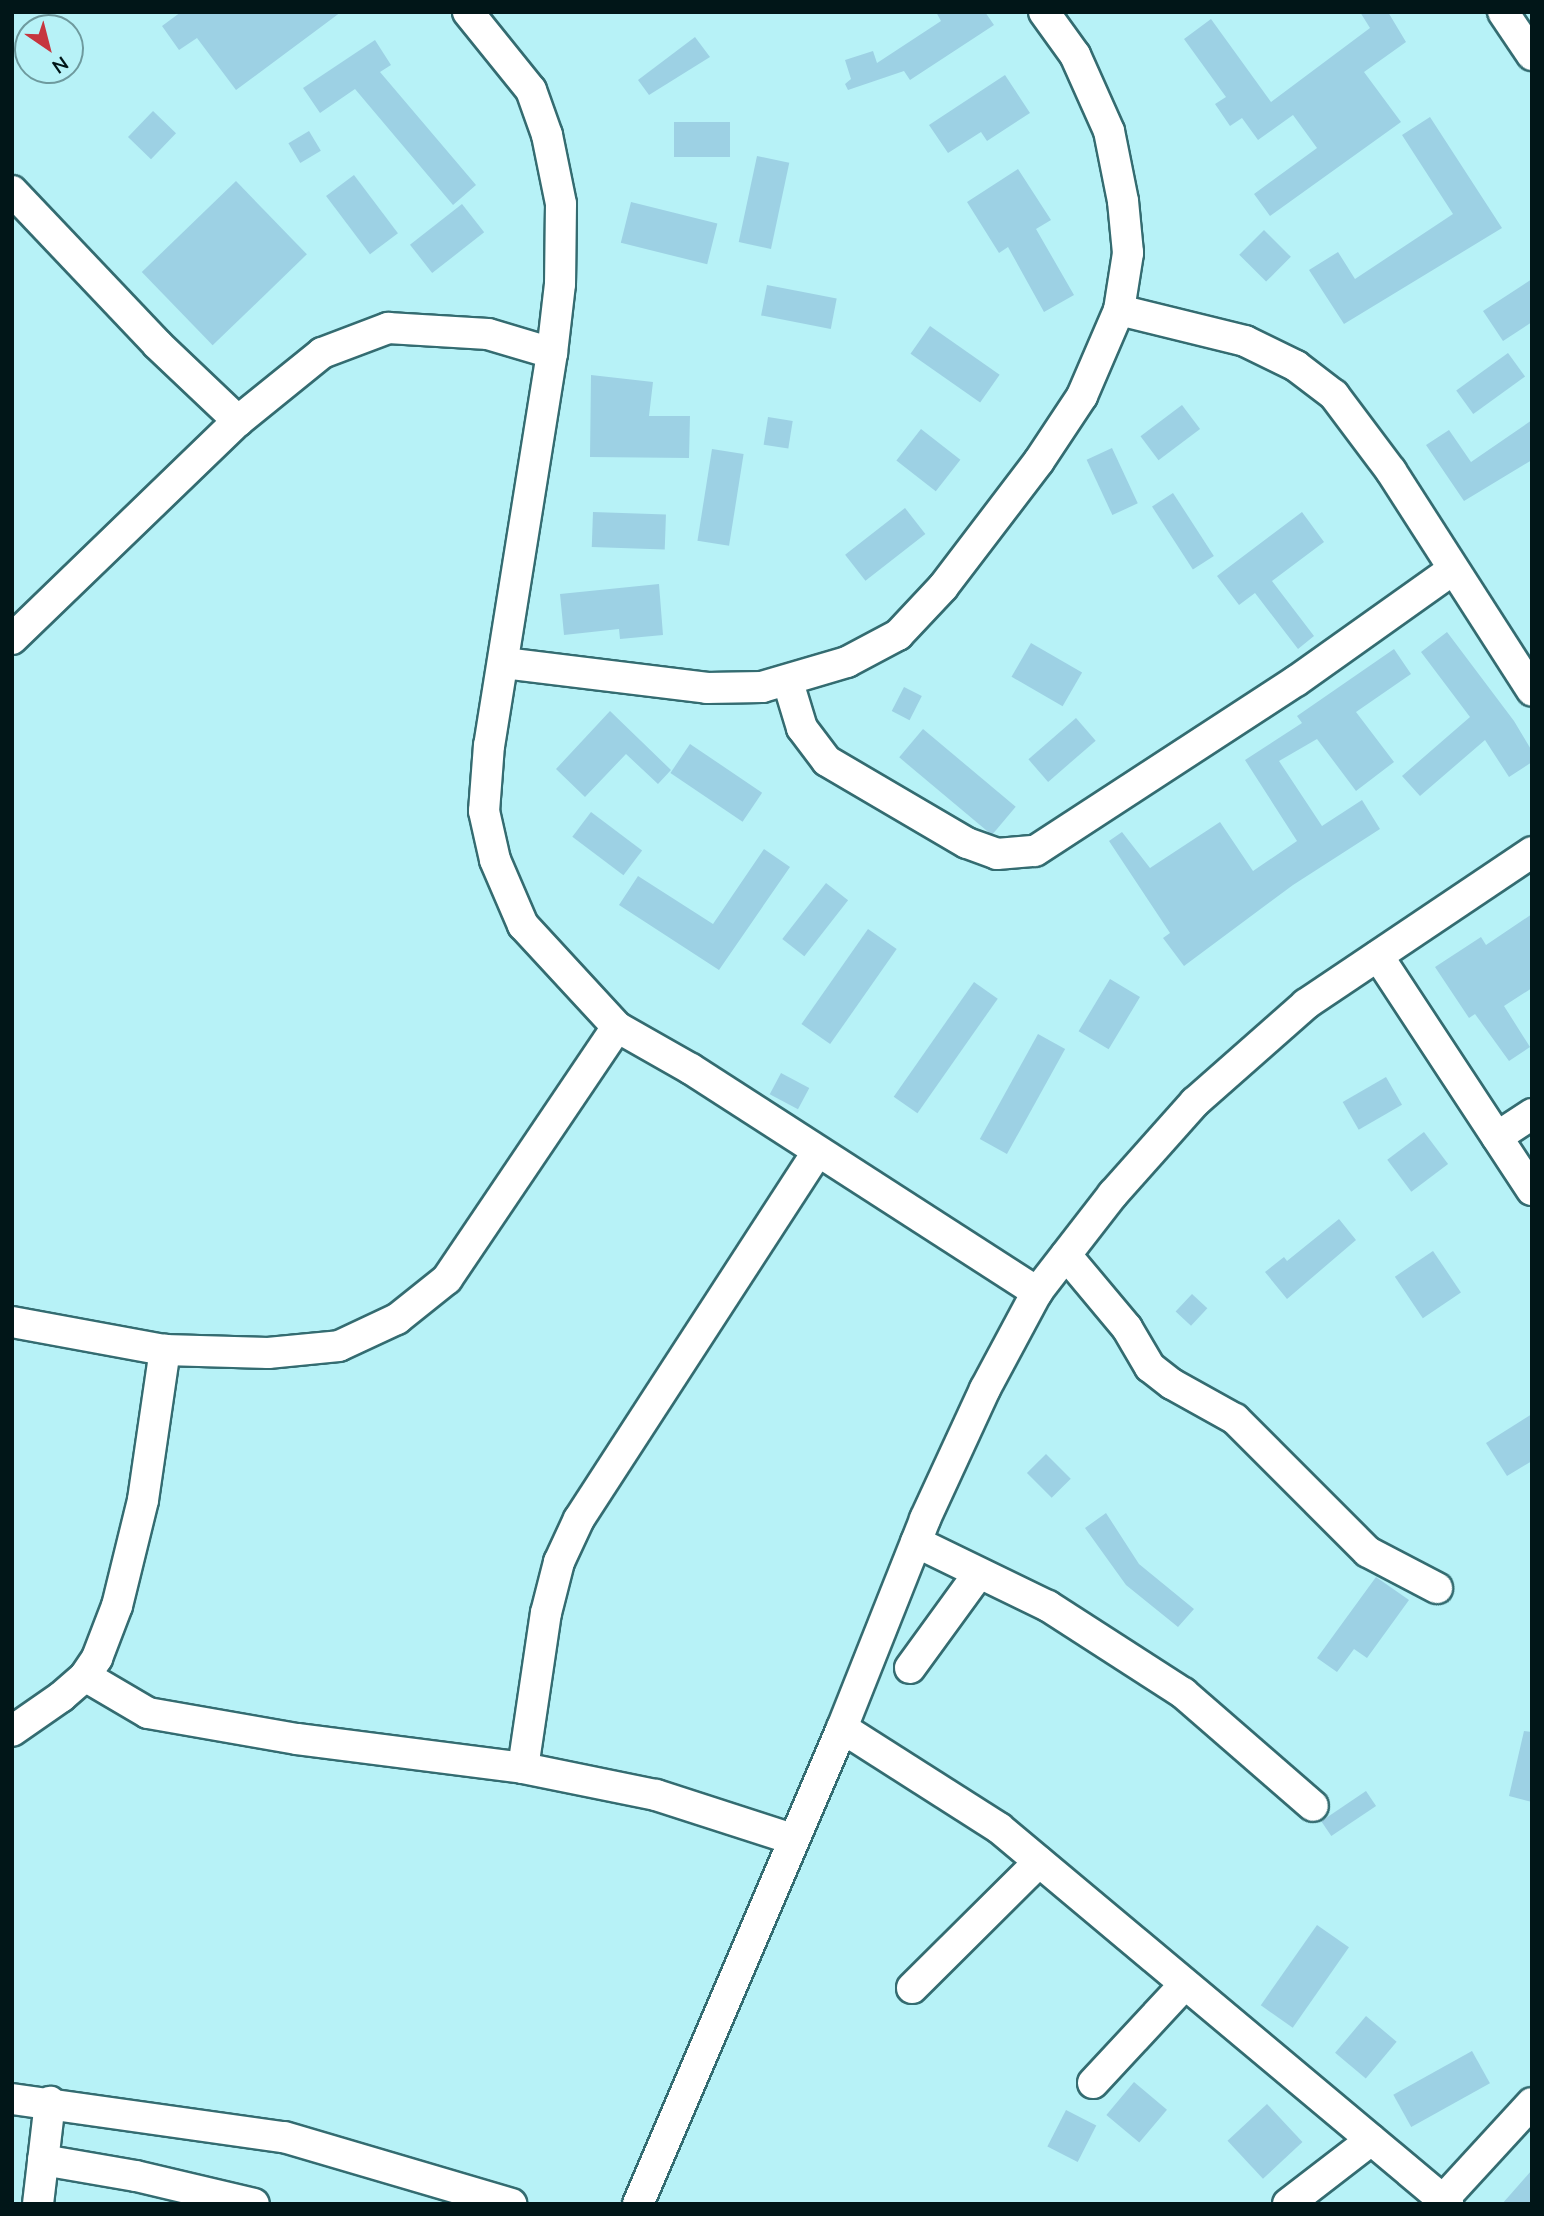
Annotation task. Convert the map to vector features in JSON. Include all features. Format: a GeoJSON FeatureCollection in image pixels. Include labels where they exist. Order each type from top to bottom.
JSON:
{"type":"FeatureCollection","features":[{"type":"Feature","properties":{"kind":"street"},"geometry":{"type":"LineString","coordinates":[[468,12],[531,90],[547,135],[561,204],[560,284],[552,353],[489,745],[484,811],[495,860],[523,925],[617,1027],[691,1069],[817,1153],[1037,1292]]}},
{"type":"Feature","properties":{"kind":"street"},"geometry":{"type":"LineString","coordinates":[[504,663],[707,688],[788,682],[846,662],[898,635],[943,587],[1039,461],[1082,396],[1119,310],[1128,253],[1124,201],[1109,131],[1075,55],[1044,12]]}},
{"type":"Feature","properties":{"kind":"street"},"geometry":{"type":"LineString","coordinates":[[1503,12],[1532,55]]}},
{"type":"Feature","properties":{"kind":"street"},"geometry":{"type":"LineString","coordinates":[[12,191],[157,344],[239,421]]}},
{"type":"Feature","properties":{"kind":"street"},"geometry":{"type":"LineString","coordinates":[[1119,310],[1245,341],[1296,366],[1334,395],[1391,471],[1451,570],[1532,691]]}},
{"type":"Feature","properties":{"kind":"street"},"geometry":{"type":"LineString","coordinates":[[12,639],[239,421],[322,353],[388,328],[488,334],[552,353]]}},
{"type":"Feature","properties":{"kind":"street"},"geometry":{"type":"LineString","coordinates":[[788,682],[802,728],[827,761],[967,843],[998,854],[1035,851],[1296,681],[1451,570]]}},
{"type":"Feature","properties":{"kind":"street"},"geometry":{"type":"LineString","coordinates":[[638,2204],[792,1839],[842,1728],[915,1542],[985,1389],[1037,1292],[1195,1102],[1306,1004],[1532,852]]}},
{"type":"Feature","properties":{"kind":"street"},"geometry":{"type":"LineString","coordinates":[[1378,957],[1532,1190]]}},
{"type":"Feature","properties":{"kind":"street"},"geometry":{"type":"LineString","coordinates":[[12,1322],[165,1350],[268,1353],[340,1346],[397,1319],[447,1279],[617,1027]]}},
{"type":"Feature","properties":{"kind":"street"},"geometry":{"type":"LineString","coordinates":[[1497,1137],[1532,1114]]}},
{"type":"Feature","properties":{"kind":"street"},"geometry":{"type":"LineString","coordinates":[[523,1768],[545,1613],[559,1562],[579,1519],[817,1153]]}},
{"type":"Feature","properties":{"kind":"street"},"geometry":{"type":"LineString","coordinates":[[1066,1255],[1127,1328],[1150,1367],[1172,1384],[1235,1419],[1368,1552],[1437,1588]]}},
{"type":"Feature","properties":{"kind":"street"},"geometry":{"type":"LineString","coordinates":[[12,1731],[85,1676],[117,1606],[143,1500],[165,1350]]}},
{"type":"Feature","properties":{"kind":"street"},"geometry":{"type":"LineString","coordinates":[[915,1542],[1048,1606],[1183,1693],[1313,1807]]}},
{"type":"Feature","properties":{"kind":"street"},"geometry":{"type":"LineString","coordinates":[[910,1668],[979,1573]]}},
{"type":"Feature","properties":{"kind":"street"},"geometry":{"type":"LineString","coordinates":[[85,1676],[148,1713],[297,1740],[523,1768],[656,1795],[792,1839]]}},
{"type":"Feature","properties":{"kind":"street"},"geometry":{"type":"LineString","coordinates":[[842,1728],[949,1794],[1039,1861],[1443,2202],[1532,2104]]}},
{"type":"Feature","properties":{"kind":"street"},"geometry":{"type":"LineString","coordinates":[[912,1988],[1039,1861]]}},
{"type":"Feature","properties":{"kind":"street"},"geometry":{"type":"LineString","coordinates":[[1093,2083],[1184,1985]]}},
{"type":"Feature","properties":{"kind":"street"},"geometry":{"type":"LineString","coordinates":[[12,2099],[50,2102],[284,2137],[510,2204]]}},
{"type":"Feature","properties":{"kind":"street"},"geometry":{"type":"LineString","coordinates":[[38,2204],[50,2102]]}},
{"type":"Feature","properties":{"kind":"street"},"geometry":{"type":"LineString","coordinates":[[1288,2204],[1371,2140]]}},
{"type":"Feature","properties":{"kind":"street"},"geometry":{"type":"LineString","coordinates":[[43,2161],[136,2176],[254,2204]]}},
{"type":"Feature","properties":{"kind":"building"},"geometry":{"type":"Polygon","coordinates":[[[181,12],[341,12],[236,90],[197,38],[179,50],[162,26],[181,12]]]}},
{"type":"Feature","properties":{"kind":"building"},"geometry":{"type":"Polygon","coordinates":[[[936,12],[985,12],[994,25],[910,80],[904,71],[848,90],[845,84],[851,79],[845,60],[873,51],[877,63],[941,21],[936,12]]]}},
{"type":"Feature","properties":{"kind":"building"},"geometry":{"type":"Polygon","coordinates":[[[1360,12],[1388,12],[1406,42],[1364,72],[1401,122],[1270,216],[1254,194],[1317,148],[1293,115],[1258,140],[1242,118],[1230,126],[1215,104],[1226,97],[1184,39],[1211,19],[1271,102],[1370,28],[1360,12]]]}},
{"type":"Feature","properties":{"kind":"building"},"geometry":{"type":"Polygon","coordinates":[[[695,37],[710,57],[649,95],[638,80],[695,37]]]}},
{"type":"Feature","properties":{"kind":"building"},"geometry":{"type":"Polygon","coordinates":[[[375,40],[391,65],[380,72],[476,185],[453,205],[355,89],[320,113],[303,88],[375,40]]]}},
{"type":"Feature","properties":{"kind":"building"},"geometry":{"type":"Polygon","coordinates":[[[1005,75],[1030,113],[987,141],[981,132],[948,153],[929,125],[1005,75]]]}},
{"type":"Feature","properties":{"kind":"building"},"geometry":{"type":"Polygon","coordinates":[[[153,111],[176,133],[151,159],[128,137],[153,111]]]}},
{"type":"Feature","properties":{"kind":"building"},"geometry":{"type":"Polygon","coordinates":[[[1430,117],[1502,228],[1344,324],[1309,270],[1338,252],[1355,279],[1453,214],[1402,135],[1430,117]]]}},
{"type":"Feature","properties":{"kind":"building"},"geometry":{"type":"Polygon","coordinates":[[[674,122],[730,122],[730,157],[674,157],[674,122]]]}},
{"type":"Feature","properties":{"kind":"building"},"geometry":{"type":"Polygon","coordinates":[[[309,131],[321,151],[300,163],[288,143],[309,131]]]}},
{"type":"Feature","properties":{"kind":"building"},"geometry":{"type":"Polygon","coordinates":[[[757,156],[789,163],[771,249],[739,242],[757,156]]]}},
{"type":"Feature","properties":{"kind":"building"},"geometry":{"type":"Polygon","coordinates":[[[1018,169],[1051,220],[1036,229],[1074,295],[1044,312],[1008,247],[999,253],[967,202],[1018,169]]]}},
{"type":"Feature","properties":{"kind":"building"},"geometry":{"type":"Polygon","coordinates":[[[354,175],[398,233],[370,254],[326,196],[354,175]]]}},
{"type":"Feature","properties":{"kind":"building"},"geometry":{"type":"Polygon","coordinates":[[[236,181],[307,254],[213,345],[142,272],[236,181]]]}},
{"type":"Feature","properties":{"kind":"building"},"geometry":{"type":"Polygon","coordinates":[[[631,202],[717,224],[707,264],[621,243],[631,202]]]}},
{"type":"Feature","properties":{"kind":"building"},"geometry":{"type":"Polygon","coordinates":[[[462,204],[484,232],[432,273],[410,245],[462,204]]]}},
{"type":"Feature","properties":{"kind":"building"},"geometry":{"type":"Polygon","coordinates":[[[1264,230],[1291,257],[1266,282],[1239,255],[1264,230]]]}},
{"type":"Feature","properties":{"kind":"building"},"geometry":{"type":"Polygon","coordinates":[[[1532,279],[1532,322],[1503,341],[1483,311],[1532,279]]]}},
{"type":"Feature","properties":{"kind":"building"},"geometry":{"type":"Polygon","coordinates":[[[767,285],[837,299],[831,329],[761,315],[767,285]]]}},
{"type":"Feature","properties":{"kind":"building"},"geometry":{"type":"Polygon","coordinates":[[[930,326],[1000,375],[980,403],[910,354],[930,326]]]}},
{"type":"Feature","properties":{"kind":"building"},"geometry":{"type":"Polygon","coordinates":[[[1508,353],[1525,376],[1473,414],[1456,391],[1508,353]]]}},
{"type":"Feature","properties":{"kind":"building"},"geometry":{"type":"Polygon","coordinates":[[[591,375],[653,382],[649,416],[690,416],[689,458],[590,457],[591,375]]]}},
{"type":"Feature","properties":{"kind":"building"},"geometry":{"type":"Polygon","coordinates":[[[1182,405],[1200,429],[1159,460],[1140,436],[1182,405]]]}},
{"type":"Feature","properties":{"kind":"building"},"geometry":{"type":"Polygon","coordinates":[[[768,417],[793,421],[788,449],[764,445],[768,417]]]}},
{"type":"Feature","properties":{"kind":"building"},"geometry":{"type":"Polygon","coordinates":[[[1532,420],[1532,460],[1464,501],[1426,445],[1449,430],[1471,462],[1532,420]]]}},
{"type":"Feature","properties":{"kind":"building"},"geometry":{"type":"Polygon","coordinates":[[[921,429],[960,460],[936,491],[896,461],[921,429]]]}},
{"type":"Feature","properties":{"kind":"building"},"geometry":{"type":"Polygon","coordinates":[[[1112,448],[1138,503],[1112,515],[1087,460],[1112,448]]]}},
{"type":"Feature","properties":{"kind":"building"},"geometry":{"type":"Polygon","coordinates":[[[712,449],[744,454],[729,546],[697,541],[712,449]]]}},
{"type":"Feature","properties":{"kind":"building"},"geometry":{"type":"Polygon","coordinates":[[[1173,493],[1214,556],[1193,570],[1152,507],[1173,493]]]}},
{"type":"Feature","properties":{"kind":"building"},"geometry":{"type":"Polygon","coordinates":[[[905,508],[925,534],[865,581],[845,555],[905,508]]]}},
{"type":"Feature","properties":{"kind":"building"},"geometry":{"type":"Polygon","coordinates":[[[593,512],[666,515],[665,550],[592,547],[593,512]]]}},
{"type":"Feature","properties":{"kind":"building"},"geometry":{"type":"Polygon","coordinates":[[[1302,512],[1324,542],[1272,581],[1314,636],[1298,649],[1255,593],[1239,605],[1217,576],[1302,512]]]}},
{"type":"Feature","properties":{"kind":"building"},"geometry":{"type":"Polygon","coordinates":[[[659,584],[663,635],[620,639],[619,629],[564,635],[560,594],[659,584]]]}},
{"type":"Feature","properties":{"kind":"building"},"geometry":{"type":"Polygon","coordinates":[[[1447,632],[1514,721],[1532,751],[1532,762],[1509,777],[1485,740],[1420,796],[1402,776],[1470,717],[1421,652],[1447,632]]]}},
{"type":"Feature","properties":{"kind":"building"},"geometry":{"type":"Polygon","coordinates":[[[1031,643],[1082,673],[1063,706],[1012,677],[1031,643]]]}},
{"type":"Feature","properties":{"kind":"building"},"geometry":{"type":"Polygon","coordinates":[[[1394,649],[1411,674],[1356,712],[1394,762],[1356,791],[1317,739],[1279,761],[1322,826],[1362,800],[1380,829],[1293,885],[1184,966],[1163,938],[1170,933],[1109,841],[1122,832],[1150,868],[1220,822],[1253,871],[1297,841],[1245,760],[1302,723],[1297,716],[1394,649]]]}},
{"type":"Feature","properties":{"kind":"building"},"geometry":{"type":"Polygon","coordinates":[[[904,687],[922,696],[910,720],[892,711],[904,687]]]}},
{"type":"Feature","properties":{"kind":"building"},"geometry":{"type":"Polygon","coordinates":[[[610,711],[671,770],[658,784],[626,754],[585,797],[556,769],[610,711]]]}},
{"type":"Feature","properties":{"kind":"building"},"geometry":{"type":"Polygon","coordinates":[[[1076,718],[1096,741],[1048,782],[1028,759],[1076,718]]]}},
{"type":"Feature","properties":{"kind":"building"},"geometry":{"type":"Polygon","coordinates":[[[923,729],[1016,807],[992,835],[899,757],[923,729]]]}},
{"type":"Feature","properties":{"kind":"building"},"geometry":{"type":"Polygon","coordinates":[[[690,744],[762,793],[743,822],[670,773],[690,744]]]}},
{"type":"Feature","properties":{"kind":"building"},"geometry":{"type":"Polygon","coordinates":[[[591,812],[642,851],[623,875],[572,837],[591,812]]]}},
{"type":"Feature","properties":{"kind":"building"},"geometry":{"type":"Polygon","coordinates":[[[764,849],[790,867],[719,970],[619,905],[638,876],[713,924],[764,849]]]}},
{"type":"Feature","properties":{"kind":"building"},"geometry":{"type":"Polygon","coordinates":[[[826,883],[848,900],[804,956],[782,939],[826,883]]]}},
{"type":"Feature","properties":{"kind":"building"},"geometry":{"type":"Polygon","coordinates":[[[1532,914],[1532,988],[1504,1006],[1530,1047],[1509,1061],[1475,1014],[1469,1018],[1435,967],[1481,937],[1486,945],[1532,914]]]}},
{"type":"Feature","properties":{"kind":"building"},"geometry":{"type":"Polygon","coordinates":[[[868,929],[897,949],[830,1044],[801,1024],[868,929]]]}},
{"type":"Feature","properties":{"kind":"building"},"geometry":{"type":"Polygon","coordinates":[[[1110,979],[1140,997],[1109,1049],[1079,1031],[1110,979]]]}},
{"type":"Feature","properties":{"kind":"building"},"geometry":{"type":"Polygon","coordinates":[[[974,982],[998,999],[917,1113],[894,1097],[974,982]]]}},
{"type":"Feature","properties":{"kind":"building"},"geometry":{"type":"Polygon","coordinates":[[[1038,1034],[1065,1049],[1007,1154],[980,1139],[1038,1034]]]}},
{"type":"Feature","properties":{"kind":"building"},"geometry":{"type":"Polygon","coordinates":[[[781,1073],[809,1088],[798,1109],[770,1094],[781,1073]]]}},
{"type":"Feature","properties":{"kind":"building"},"geometry":{"type":"Polygon","coordinates":[[[1386,1077],[1402,1105],[1359,1130],[1343,1102],[1386,1077]]]}},
{"type":"Feature","properties":{"kind":"building"},"geometry":{"type":"Polygon","coordinates":[[[1424,1132],[1448,1164],[1411,1192],[1387,1160],[1424,1132]]]}},
{"type":"Feature","properties":{"kind":"building"},"geometry":{"type":"Polygon","coordinates":[[[1339,1219],[1356,1240],[1287,1299],[1265,1272],[1284,1257],[1287,1261],[1339,1219]]]}},
{"type":"Feature","properties":{"kind":"building"},"geometry":{"type":"Polygon","coordinates":[[[1433,1251],[1461,1292],[1423,1318],[1395,1277],[1433,1251]]]}},
{"type":"Feature","properties":{"kind":"building"},"geometry":{"type":"Polygon","coordinates":[[[1192,1294],[1207,1308],[1191,1326],[1176,1312],[1192,1294]]]}},
{"type":"Feature","properties":{"kind":"building"},"geometry":{"type":"Polygon","coordinates":[[[1532,1414],[1532,1461],[1507,1476],[1486,1443],[1532,1414]]]}},
{"type":"Feature","properties":{"kind":"building"},"geometry":{"type":"Polygon","coordinates":[[[1046,1454],[1071,1479],[1052,1498],[1027,1473],[1046,1454]]]}},
{"type":"Feature","properties":{"kind":"building"},"geometry":{"type":"Polygon","coordinates":[[[1106,1513],[1139,1564],[1194,1609],[1178,1627],[1126,1585],[1085,1528],[1106,1513]]]}},
{"type":"Feature","properties":{"kind":"building"},"geometry":{"type":"Polygon","coordinates":[[[1376,1577],[1409,1600],[1367,1658],[1354,1649],[1337,1672],[1317,1658],[1376,1577]]]}},
{"type":"Feature","properties":{"kind":"building"},"geometry":{"type":"Polygon","coordinates":[[[1524,1731],[1532,1732],[1532,1802],[1509,1796],[1524,1731]]]}},
{"type":"Feature","properties":{"kind":"building"},"geometry":{"type":"Polygon","coordinates":[[[1366,1791],[1376,1806],[1331,1836],[1321,1821],[1366,1791]]]}},
{"type":"Feature","properties":{"kind":"building"},"geometry":{"type":"Polygon","coordinates":[[[1317,1925],[1349,1947],[1293,2028],[1261,2005],[1317,1925]]]}},
{"type":"Feature","properties":{"kind":"building"},"geometry":{"type":"Polygon","coordinates":[[[1366,2016],[1397,2042],[1366,2078],[1335,2053],[1366,2016]]]}},
{"type":"Feature","properties":{"kind":"building"},"geometry":{"type":"Polygon","coordinates":[[[1472,2051],[1490,2083],[1411,2127],[1393,2095],[1472,2051]]]}},
{"type":"Feature","properties":{"kind":"building"},"geometry":{"type":"Polygon","coordinates":[[[1134,2082],[1167,2110],[1139,2143],[1106,2115],[1134,2082]]]}},
{"type":"Feature","properties":{"kind":"building"},"geometry":{"type":"Polygon","coordinates":[[[1267,2104],[1302,2142],[1263,2179],[1228,2141],[1267,2104]]]}},
{"type":"Feature","properties":{"kind":"building"},"geometry":{"type":"Polygon","coordinates":[[[1066,2110],[1096,2125],[1078,2162],[1047,2147],[1066,2110]]]}},
{"type":"Feature","properties":{"kind":"building"},"geometry":{"type":"Polygon","coordinates":[[[1532,2170],[1532,2204],[1502,2204],[1532,2170]]]}}]}
